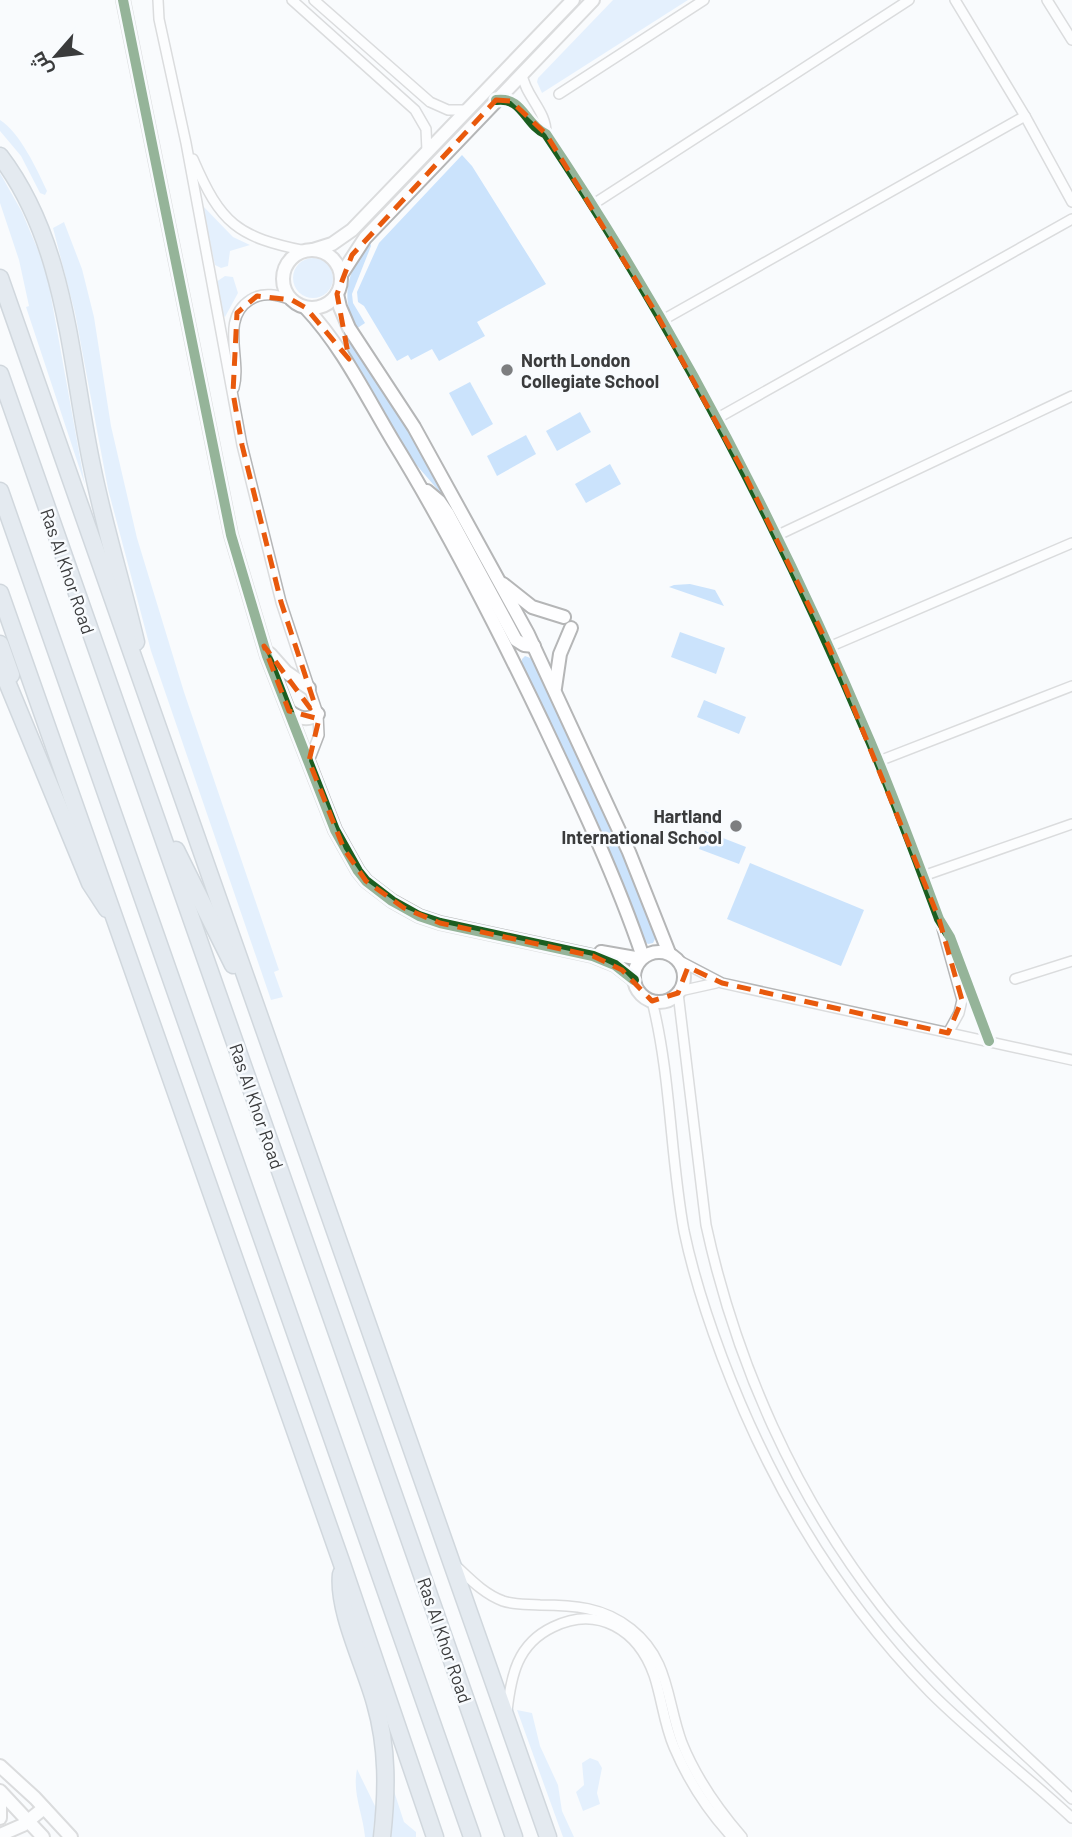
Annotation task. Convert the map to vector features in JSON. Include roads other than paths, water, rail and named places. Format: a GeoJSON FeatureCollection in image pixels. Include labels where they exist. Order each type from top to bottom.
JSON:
{"type":"FeatureCollection","features":[{"type":"Feature","properties":{"kind":"highway"},"geometry":{"type":"LineString","coordinates":[[0,156],[32,212],[54,270],[105,525],[137,646],[141,683]]}},
{"type":"Feature","properties":{"kind":"highway"},"geometry":{"type":"LineString","coordinates":[[0,278],[548,1837]]}},
{"type":"Feature","properties":{"kind":"highway","name":"Ras Al Khor Road"},"geometry":{"type":"LineString","coordinates":[[0,374],[514,1837]]}},
{"type":"Feature","properties":{"kind":"highway"},"geometry":{"type":"LineString","coordinates":[[0,491],[472,1837]]}},
{"type":"Feature","properties":{"kind":"highway"},"geometry":{"type":"LineString","coordinates":[[0,593],[433,1830],[442,1837]]}},
{"type":"Feature","properties":{"kind":"highway"},"geometry":{"type":"LineString","coordinates":[[0,644],[16,700]]}},
{"type":"Feature","properties":{"kind":"highway"},"geometry":{"type":"LineString","coordinates":[[0,665],[90,883],[102,904],[115,918]]}},
{"type":"Feature","properties":{"kind":"highway"},"geometry":{"type":"LineString","coordinates":[[143,782],[267,1037]]}},
{"type":"Feature","properties":{"kind":"highway"},"geometry":{"type":"LineString","coordinates":[[342,1564],[341,1595],[370,1685],[383,1740],[386,1779],[382,1837]]}},
{"type":"Feature","properties":{"kind":"street"},"geometry":{"type":"LineString","coordinates":[[123,0],[231,535],[264,646],[335,831],[361,876],[404,908],[430,920],[593,956],[615,965],[635,981]]}},
{"type":"Feature","properties":{"kind":"street"},"geometry":{"type":"LineString","coordinates":[[158,0],[159,19],[186,143],[242,445],[281,602],[318,713],[318,736],[309,761]]}},
{"type":"Feature","properties":{"kind":"street"},"geometry":{"type":"LineString","coordinates":[[292,0],[415,110],[426,129],[428,151]]}},
{"type":"Feature","properties":{"kind":"street"},"geometry":{"type":"LineString","coordinates":[[314,0],[430,102],[447,110],[466,110]]}},
{"type":"Feature","properties":{"kind":"street"},"geometry":{"type":"LineString","coordinates":[[292,300],[284,286],[284,271],[292,258],[332,244],[346,236],[573,0]]}},
{"type":"Feature","properties":{"kind":"street"},"geometry":{"type":"LineString","coordinates":[[593,0],[365,238],[341,275],[337,294],[349,328],[411,422],[498,579],[564,767],[614,880],[642,958]]}},
{"type":"Feature","properties":{"kind":"street"},"geometry":{"type":"LineString","coordinates":[[559,94],[704,0]]}},
{"type":"Feature","properties":{"kind":"street"},"geometry":{"type":"LineString","coordinates":[[592,205],[909,0]]}},
{"type":"Feature","properties":{"kind":"street"},"geometry":{"type":"LineString","coordinates":[[955,0],[1072,202]]}},
{"type":"Feature","properties":{"kind":"street"},"geometry":{"type":"LineString","coordinates":[[1047,0],[1072,40]]}},
{"type":"Feature","properties":{"kind":"street"},"geometry":{"type":"LineString","coordinates":[[522,74],[528,92],[545,122],[546,134]]}},
{"type":"Feature","properties":{"kind":"street"},"geometry":{"type":"LineString","coordinates":[[496,100],[506,99],[516,103],[534,126],[546,134],[592,205],[716,419],[776,536],[879,761],[989,1041]]}},
{"type":"Feature","properties":{"kind":"street"},"geometry":{"type":"LineString","coordinates":[[661,321],[1025,117]]}},
{"type":"Feature","properties":{"kind":"street"},"geometry":{"type":"LineString","coordinates":[[186,143],[206,189],[228,220],[259,240],[323,252],[332,258],[341,275]]}},
{"type":"Feature","properties":{"kind":"street"},"geometry":{"type":"LineString","coordinates":[[716,419],[1072,219]]}},
{"type":"Feature","properties":{"kind":"street"},"geometry":{"type":"LineString","coordinates":[[233,393],[237,375],[234,322],[242,306],[257,296],[274,294],[306,308],[330,337],[421,487],[439,501],[448,514],[519,645],[555,692],[684,975],[679,992],[706,1225],[713,1259],[743,1355],[781,1443],[818,1513],[881,1606],[958,1690],[1072,1799]]}},
{"type":"Feature","properties":{"kind":"street"},"geometry":{"type":"LineString","coordinates":[[306,308],[324,306],[337,294]]}},
{"type":"Feature","properties":{"kind":"street"},"geometry":{"type":"LineString","coordinates":[[776,536],[1072,396]]}},
{"type":"Feature","properties":{"kind":"street"},"geometry":{"type":"LineString","coordinates":[[829,648],[1072,543]]}},
{"type":"Feature","properties":{"kind":"street"},"geometry":{"type":"LineString","coordinates":[[498,579],[532,607],[568,622],[555,692]]}},
{"type":"Feature","properties":{"kind":"street"},"geometry":{"type":"LineString","coordinates":[[264,646],[286,673],[309,688]]}},
{"type":"Feature","properties":{"kind":"street"},"geometry":{"type":"LineString","coordinates":[[879,761],[1072,685]]}},
{"type":"Feature","properties":{"kind":"street"},"geometry":{"type":"LineString","coordinates":[[289,711],[303,719],[318,713]]}},
{"type":"Feature","properties":{"kind":"street"},"geometry":{"type":"LineString","coordinates":[[923,876],[1072,824]]}},
{"type":"Feature","properties":{"kind":"street"},"geometry":{"type":"LineString","coordinates":[[356,867],[394,895],[442,916],[609,954],[642,958],[659,951],[722,983],[1072,1060]]}},
{"type":"Feature","properties":{"kind":"street"},"geometry":{"type":"LineString","coordinates":[[940,919],[942,936],[962,1000],[959,1013],[948,1033]]}},
{"type":"Feature","properties":{"kind":"street"},"geometry":{"type":"LineString","coordinates":[[642,958],[636,967],[635,981],[640,993],[652,1001],[666,1001],[679,992],[696,986],[722,983]]}},
{"type":"Feature","properties":{"kind":"street"},"geometry":{"type":"LineString","coordinates":[[1015,979],[1072,961]]}},
{"type":"Feature","properties":{"kind":"street"},"geometry":{"type":"LineString","coordinates":[[652,1001],[660,1037],[684,1230],[693,1268],[729,1375],[781,1489],[836,1578],[902,1661],[945,1706],[1072,1818]]}},
{"type":"Feature","properties":{"kind":"street"},"geometry":{"type":"LineString","coordinates":[[452,1563],[484,1591],[501,1600],[592,1609],[615,1618],[640,1637],[663,1671],[677,1727],[695,1771],[711,1798],[742,1837]]}},
{"type":"Feature","properties":{"kind":"street"},"geometry":{"type":"LineString","coordinates":[[506,1720],[513,1670],[530,1642],[551,1627],[571,1620],[590,1618],[611,1624],[631,1639],[645,1656],[654,1675],[664,1719],[681,1762],[704,1802],[732,1837]]}},
{"type":"Feature","properties":{"kind":"street"},"geometry":{"type":"LineString","coordinates":[[0,1766],[44,1808],[47,1832]]}},
{"type":"Feature","properties":{"kind":"street"},"geometry":{"type":"LineString","coordinates":[[0,1783],[27,1807],[34,1804],[35,1798]]}},
{"type":"Feature","properties":{"kind":"street"},"geometry":{"type":"LineString","coordinates":[[0,1791],[29,1821],[39,1821],[47,1832],[71,1837]]}},
{"type":"Feature","properties":{"kind":"street"},"geometry":{"type":"LineString","coordinates":[[0,1805],[0,1818]]}},
{"type":"Feature","properties":{"kind":"street"},"geometry":{"type":"LineString","coordinates":[[0,1835],[29,1821],[44,1808]]}},
{"type":"Feature","properties":{"kind":"place","name":"North London Collegiate School"},"geometry":{"type":"Point","coordinates":[507,370]}},
{"type":"Feature","properties":{"kind":"place","name":"Hartland International School"},"geometry":{"type":"Point","coordinates":[736,826]}}]}
